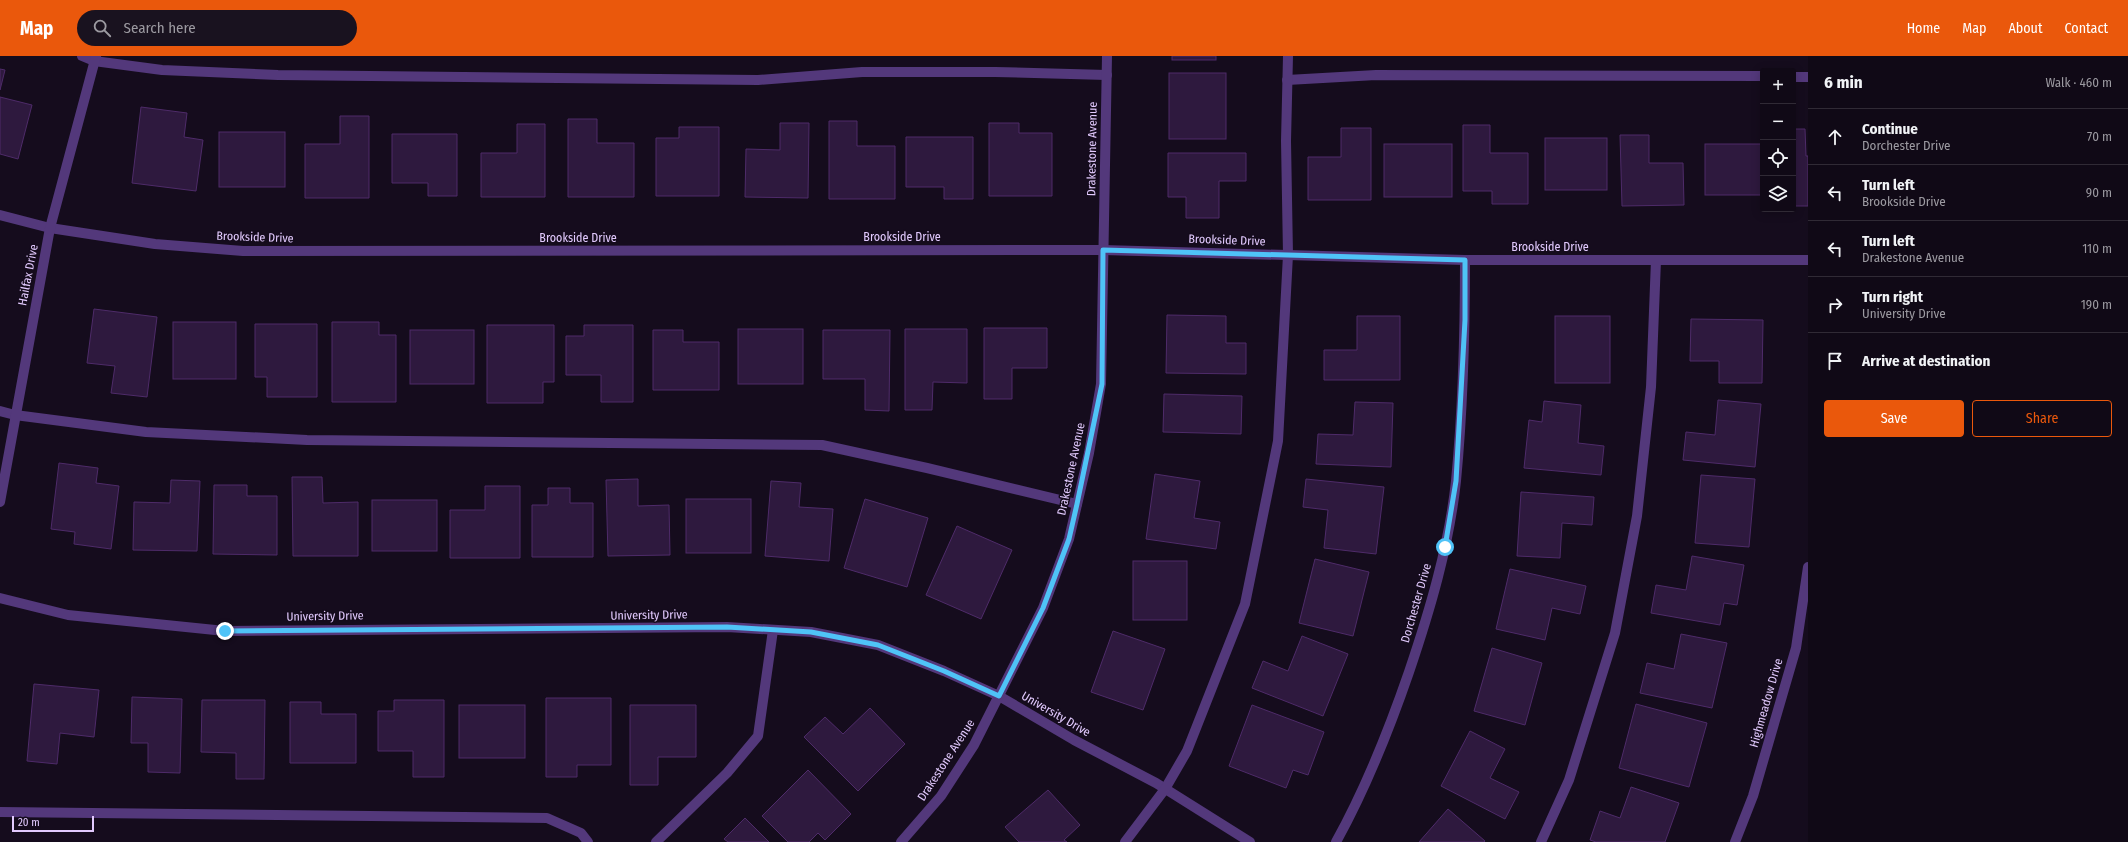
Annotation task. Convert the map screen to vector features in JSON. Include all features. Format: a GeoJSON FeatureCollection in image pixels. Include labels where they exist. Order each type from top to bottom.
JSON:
{"type":"FeatureCollection","features":[{"type":"Feature","properties":{"kind":"street"},"geometry":{"type":"LineString","coordinates":[[82,56],[162,70],[278,75],[758,80],[862,72],[995,72],[1107,75]]}},
{"type":"Feature","properties":{"kind":"street","name":"Drakestone Avenue"},"geometry":{"type":"LineString","coordinates":[[902,842],[941,796],[974,745],[1043,608],[1069,539],[1102,384],[1107,56]]}},
{"type":"Feature","properties":{"kind":"street"},"geometry":{"type":"LineString","coordinates":[[1125,842],[1165,789],[1187,751],[1245,604],[1278,441],[1288,255],[1288,56]]}},
{"type":"Feature","properties":{"kind":"street","name":"Hailfax Drive"},"geometry":{"type":"LineString","coordinates":[[0,502],[50,228],[95,58]]}},
{"type":"Feature","properties":{"kind":"street"},"geometry":{"type":"LineString","coordinates":[[1287,80],[1376,75],[1760,76]]}},
{"type":"Feature","properties":{"kind":"street"},"geometry":{"type":"LineString","coordinates":[[1796,76],[1808,77]]}},
{"type":"Feature","properties":{"kind":"street","name":"Brookside Drive"},"geometry":{"type":"LineString","coordinates":[[0,215],[50,228],[155,244],[243,251],[1103,250],[1465,260],[1808,260]]}},
{"type":"Feature","properties":{"kind":"street","name":"Dorchester Drive"},"geometry":{"type":"LineString","coordinates":[[1336,842],[1370,774],[1399,700],[1427,620],[1445,547],[1456,481],[1465,320],[1465,260]]}},
{"type":"Feature","properties":{"kind":"street"},"geometry":{"type":"LineString","coordinates":[[1541,842],[1569,780],[1615,633],[1637,516],[1651,387],[1656,260]]}},
{"type":"Feature","properties":{"kind":"street"},"geometry":{"type":"LineString","coordinates":[[0,411],[15,415],[146,432],[307,440],[822,445],[927,468],[1077,504]]}},
{"type":"Feature","properties":{"kind":"street","name":"Highmeadow Drive"},"geometry":{"type":"LineString","coordinates":[[1735,842],[1753,796],[1796,648],[1808,567]]}},
{"type":"Feature","properties":{"kind":"street","name":"University Drive"},"geometry":{"type":"LineString","coordinates":[[0,598],[68,614],[225,631],[727,627],[811,632],[878,645],[944,671],[999,696],[1074,740],[1165,789],[1250,842]]}},
{"type":"Feature","properties":{"kind":"street"},"geometry":{"type":"LineString","coordinates":[[656,842],[727,773],[758,736],[774,630]]}},
{"type":"Feature","properties":{"kind":"street"},"geometry":{"type":"LineString","coordinates":[[0,812],[547,818],[581,833],[588,842]]}},
{"type":"Feature","properties":{"kind":"building"},"geometry":{"type":"Polygon","coordinates":[[[1172,56],[1216,56],[1216,60],[1172,60],[1172,56]]]}},
{"type":"Feature","properties":{"kind":"building"},"geometry":{"type":"Polygon","coordinates":[[[0,69],[5,70],[0,90],[0,69]]]}},
{"type":"Feature","properties":{"kind":"building"},"geometry":{"type":"Polygon","coordinates":[[[1169,73],[1226,73],[1226,139],[1169,139],[1169,73]]]}},
{"type":"Feature","properties":{"kind":"building"},"geometry":{"type":"Polygon","coordinates":[[[0,97],[32,105],[18,159],[0,154],[0,97]]]}},
{"type":"Feature","properties":{"kind":"building"},"geometry":{"type":"Polygon","coordinates":[[[141,107],[187,113],[184,137],[203,140],[196,191],[132,183],[141,107]]]}},
{"type":"Feature","properties":{"kind":"building"},"geometry":{"type":"Polygon","coordinates":[[[340,116],[369,116],[369,198],[305,198],[305,144],[340,144],[340,116]]]}},
{"type":"Feature","properties":{"kind":"building"},"geometry":{"type":"Polygon","coordinates":[[[568,119],[597,119],[597,143],[634,143],[634,197],[568,197],[568,119]]]}},
{"type":"Feature","properties":{"kind":"building"},"geometry":{"type":"Polygon","coordinates":[[[829,121],[857,121],[857,146],[895,146],[895,199],[829,199],[829,121]]]}},
{"type":"Feature","properties":{"kind":"building"},"geometry":{"type":"Polygon","coordinates":[[[780,123],[809,123],[808,198],[745,197],[746,149],[780,150],[780,123]]]}},
{"type":"Feature","properties":{"kind":"building"},"geometry":{"type":"Polygon","coordinates":[[[989,123],[1019,123],[1019,133],[1052,133],[1052,196],[989,196],[989,123]]]}},
{"type":"Feature","properties":{"kind":"building"},"geometry":{"type":"Polygon","coordinates":[[[517,124],[545,124],[545,197],[481,197],[481,153],[517,153],[517,124]]]}},
{"type":"Feature","properties":{"kind":"building"},"geometry":{"type":"Polygon","coordinates":[[[1463,125],[1490,125],[1490,153],[1528,153],[1528,204],[1492,204],[1492,191],[1463,191],[1463,125]]]}},
{"type":"Feature","properties":{"kind":"building"},"geometry":{"type":"Polygon","coordinates":[[[679,127],[719,127],[719,196],[656,196],[656,138],[679,138],[679,127]]]}},
{"type":"Feature","properties":{"kind":"building"},"geometry":{"type":"Polygon","coordinates":[[[1341,128],[1371,128],[1371,200],[1308,200],[1308,157],[1341,157],[1341,128]]]}},
{"type":"Feature","properties":{"kind":"building"},"geometry":{"type":"Polygon","coordinates":[[[1796,129],[1805,129],[1806,156],[1808,156],[1808,206],[1796,206],[1796,129]]]}},
{"type":"Feature","properties":{"kind":"building"},"geometry":{"type":"Polygon","coordinates":[[[219,132],[285,132],[285,187],[219,187],[219,132]]]}},
{"type":"Feature","properties":{"kind":"building"},"geometry":{"type":"Polygon","coordinates":[[[392,134],[457,134],[457,196],[428,196],[428,183],[392,183],[392,134]]]}},
{"type":"Feature","properties":{"kind":"building"},"geometry":{"type":"Polygon","coordinates":[[[1620,135],[1649,135],[1649,163],[1683,163],[1684,205],[1622,206],[1620,135]]]}},
{"type":"Feature","properties":{"kind":"building"},"geometry":{"type":"Polygon","coordinates":[[[906,137],[973,137],[973,199],[944,199],[944,187],[906,187],[906,137]]]}},
{"type":"Feature","properties":{"kind":"building"},"geometry":{"type":"Polygon","coordinates":[[[1545,138],[1607,138],[1607,190],[1545,190],[1545,138]]]}},
{"type":"Feature","properties":{"kind":"building"},"geometry":{"type":"Polygon","coordinates":[[[1384,144],[1452,144],[1452,197],[1384,197],[1384,144]]]}},
{"type":"Feature","properties":{"kind":"building"},"geometry":{"type":"Polygon","coordinates":[[[1705,144],[1760,144],[1760,195],[1705,195],[1705,144]]]}},
{"type":"Feature","properties":{"kind":"building"},"geometry":{"type":"Polygon","coordinates":[[[1168,153],[1246,153],[1246,181],[1219,181],[1219,218],[1186,218],[1186,197],[1168,197],[1168,153]]]}},
{"type":"Feature","properties":{"kind":"building"},"geometry":{"type":"Polygon","coordinates":[[[94,309],[157,317],[147,397],[111,393],[115,366],[87,363],[94,309]]]}},
{"type":"Feature","properties":{"kind":"building"},"geometry":{"type":"Polygon","coordinates":[[[1167,315],[1226,316],[1226,343],[1246,343],[1246,374],[1166,373],[1167,315]]]}},
{"type":"Feature","properties":{"kind":"building"},"geometry":{"type":"Polygon","coordinates":[[[1357,316],[1400,316],[1400,380],[1324,380],[1324,350],[1357,350],[1357,316]]]}},
{"type":"Feature","properties":{"kind":"building"},"geometry":{"type":"Polygon","coordinates":[[[1555,316],[1610,316],[1610,383],[1555,383],[1555,316]]]}},
{"type":"Feature","properties":{"kind":"building"},"geometry":{"type":"Polygon","coordinates":[[[1691,319],[1763,320],[1762,383],[1719,383],[1719,361],[1690,361],[1691,319]]]}},
{"type":"Feature","properties":{"kind":"building"},"geometry":{"type":"Polygon","coordinates":[[[173,322],[236,322],[236,379],[173,379],[173,322]]]}},
{"type":"Feature","properties":{"kind":"building"},"geometry":{"type":"Polygon","coordinates":[[[332,322],[379,322],[379,335],[396,335],[396,402],[332,402],[332,322]]]}},
{"type":"Feature","properties":{"kind":"building"},"geometry":{"type":"Polygon","coordinates":[[[255,324],[317,324],[317,397],[267,397],[267,377],[255,377],[255,324]]]}},
{"type":"Feature","properties":{"kind":"building"},"geometry":{"type":"Polygon","coordinates":[[[487,325],[554,325],[554,382],[543,382],[543,403],[487,403],[487,325]]]}},
{"type":"Feature","properties":{"kind":"building"},"geometry":{"type":"Polygon","coordinates":[[[584,325],[633,325],[633,402],[601,402],[601,375],[566,375],[566,336],[584,336],[584,325]]]}},
{"type":"Feature","properties":{"kind":"building"},"geometry":{"type":"Polygon","coordinates":[[[984,328],[1047,328],[1047,368],[1012,368],[1012,399],[984,399],[984,328]]]}},
{"type":"Feature","properties":{"kind":"building"},"geometry":{"type":"Polygon","coordinates":[[[738,329],[803,329],[803,384],[738,384],[738,329]]]}},
{"type":"Feature","properties":{"kind":"building"},"geometry":{"type":"Polygon","coordinates":[[[905,329],[967,329],[967,383],[933,382],[932,410],[905,410],[905,329]]]}},
{"type":"Feature","properties":{"kind":"building"},"geometry":{"type":"Polygon","coordinates":[[[410,330],[474,330],[474,384],[410,384],[410,330]]]}},
{"type":"Feature","properties":{"kind":"building"},"geometry":{"type":"Polygon","coordinates":[[[653,330],[683,330],[683,342],[719,342],[719,390],[653,390],[653,330]]]}},
{"type":"Feature","properties":{"kind":"building"},"geometry":{"type":"Polygon","coordinates":[[[823,330],[890,330],[889,411],[865,410],[865,379],[823,379],[823,330]]]}},
{"type":"Feature","properties":{"kind":"building"},"geometry":{"type":"Polygon","coordinates":[[[1164,394],[1242,396],[1241,434],[1163,432],[1164,394]]]}},
{"type":"Feature","properties":{"kind":"building"},"geometry":{"type":"Polygon","coordinates":[[[1718,400],[1761,404],[1755,467],[1683,460],[1686,432],[1715,435],[1718,400]]]}},
{"type":"Feature","properties":{"kind":"building"},"geometry":{"type":"Polygon","coordinates":[[[1544,401],[1581,405],[1578,443],[1604,446],[1601,475],[1524,468],[1529,420],[1542,422],[1544,401]]]}},
{"type":"Feature","properties":{"kind":"building"},"geometry":{"type":"Polygon","coordinates":[[[1355,402],[1393,403],[1391,467],[1316,464],[1318,434],[1353,435],[1355,402]]]}},
{"type":"Feature","properties":{"kind":"building"},"geometry":{"type":"Polygon","coordinates":[[[59,463],[98,468],[96,483],[119,486],[111,549],[74,544],[75,532],[51,529],[59,463]]]}},
{"type":"Feature","properties":{"kind":"building"},"geometry":{"type":"Polygon","coordinates":[[[1155,474],[1200,481],[1194,518],[1220,522],[1216,549],[1146,539],[1155,474]]]}},
{"type":"Feature","properties":{"kind":"building"},"geometry":{"type":"Polygon","coordinates":[[[1701,475],[1755,479],[1749,547],[1695,543],[1701,475]]]}},
{"type":"Feature","properties":{"kind":"building"},"geometry":{"type":"Polygon","coordinates":[[[292,477],[322,477],[323,503],[358,502],[358,556],[293,556],[292,477]]]}},
{"type":"Feature","properties":{"kind":"building"},"geometry":{"type":"Polygon","coordinates":[[[638,479],[638,506],[669,505],[670,555],[608,556],[606,480],[638,479]]]}},
{"type":"Feature","properties":{"kind":"building"},"geometry":{"type":"Polygon","coordinates":[[[1306,479],[1384,487],[1376,554],[1324,548],[1328,510],[1303,507],[1306,479]]]}},
{"type":"Feature","properties":{"kind":"building"},"geometry":{"type":"Polygon","coordinates":[[[171,480],[200,481],[197,551],[133,550],[134,502],[170,503],[171,480]]]}},
{"type":"Feature","properties":{"kind":"building"},"geometry":{"type":"Polygon","coordinates":[[[771,481],[801,483],[799,507],[833,509],[829,561],[765,556],[771,481]]]}},
{"type":"Feature","properties":{"kind":"building"},"geometry":{"type":"Polygon","coordinates":[[[214,485],[247,485],[247,496],[277,496],[277,555],[213,554],[214,485]]]}},
{"type":"Feature","properties":{"kind":"building"},"geometry":{"type":"Polygon","coordinates":[[[485,486],[520,486],[520,558],[450,558],[450,510],[485,510],[485,486]]]}},
{"type":"Feature","properties":{"kind":"building"},"geometry":{"type":"Polygon","coordinates":[[[548,488],[570,488],[570,503],[593,503],[593,557],[532,557],[532,505],[548,505],[548,488]]]}},
{"type":"Feature","properties":{"kind":"building"},"geometry":{"type":"Polygon","coordinates":[[[1521,492],[1594,497],[1592,525],[1562,523],[1560,558],[1517,556],[1521,492]]]}},
{"type":"Feature","properties":{"kind":"building"},"geometry":{"type":"Polygon","coordinates":[[[686,499],[751,499],[751,553],[686,553],[686,499]]]}},
{"type":"Feature","properties":{"kind":"building"},"geometry":{"type":"Polygon","coordinates":[[[865,499],[928,518],[907,587],[844,568],[865,499]]]}},
{"type":"Feature","properties":{"kind":"building"},"geometry":{"type":"Polygon","coordinates":[[[372,500],[437,500],[437,551],[372,551],[372,500]]]}},
{"type":"Feature","properties":{"kind":"building"},"geometry":{"type":"Polygon","coordinates":[[[957,526],[1012,550],[981,619],[926,595],[957,526]]]}},
{"type":"Feature","properties":{"kind":"building"},"geometry":{"type":"Polygon","coordinates":[[[1692,556],[1744,565],[1737,605],[1724,603],[1720,625],[1651,613],[1656,585],[1686,590],[1692,556]]]}},
{"type":"Feature","properties":{"kind":"building"},"geometry":{"type":"Polygon","coordinates":[[[1315,559],[1369,572],[1353,636],[1299,623],[1315,559]]]}},
{"type":"Feature","properties":{"kind":"building"},"geometry":{"type":"Polygon","coordinates":[[[1133,561],[1187,561],[1187,620],[1133,620],[1133,561]]]}},
{"type":"Feature","properties":{"kind":"building"},"geometry":{"type":"Polygon","coordinates":[[[1510,569],[1586,586],[1580,614],[1552,608],[1545,640],[1496,629],[1510,569]]]}},
{"type":"Feature","properties":{"kind":"building"},"geometry":{"type":"Polygon","coordinates":[[[1113,631],[1165,649],[1143,710],[1091,692],[1113,631]]]}},
{"type":"Feature","properties":{"kind":"building"},"geometry":{"type":"Polygon","coordinates":[[[1681,634],[1727,643],[1712,708],[1640,693],[1647,663],[1674,669],[1681,634]]]}},
{"type":"Feature","properties":{"kind":"building"},"geometry":{"type":"Polygon","coordinates":[[[1302,636],[1348,654],[1323,716],[1252,688],[1263,661],[1288,671],[1302,636]]]}},
{"type":"Feature","properties":{"kind":"building"},"geometry":{"type":"Polygon","coordinates":[[[1492,648],[1542,663],[1525,725],[1474,711],[1492,648]]]}},
{"type":"Feature","properties":{"kind":"building"},"geometry":{"type":"Polygon","coordinates":[[[34,684],[99,690],[94,737],[60,733],[57,764],[27,761],[34,684]]]}},
{"type":"Feature","properties":{"kind":"building"},"geometry":{"type":"Polygon","coordinates":[[[132,697],[182,699],[180,773],[148,772],[148,743],[131,743],[132,697]]]}},
{"type":"Feature","properties":{"kind":"building"},"geometry":{"type":"Polygon","coordinates":[[[546,698],[611,698],[611,765],[577,765],[577,777],[546,777],[546,698]]]}},
{"type":"Feature","properties":{"kind":"building"},"geometry":{"type":"Polygon","coordinates":[[[202,700],[265,700],[264,779],[236,779],[236,753],[201,752],[202,700]]]}},
{"type":"Feature","properties":{"kind":"building"},"geometry":{"type":"Polygon","coordinates":[[[394,700],[444,700],[444,777],[413,777],[413,751],[378,751],[378,711],[394,711],[394,700]]]}},
{"type":"Feature","properties":{"kind":"building"},"geometry":{"type":"Polygon","coordinates":[[[290,702],[321,702],[321,714],[356,714],[356,763],[290,763],[290,702]]]}},
{"type":"Feature","properties":{"kind":"building"},"geometry":{"type":"Polygon","coordinates":[[[1636,704],[1707,723],[1689,787],[1619,768],[1636,704]]]}},
{"type":"Feature","properties":{"kind":"building"},"geometry":{"type":"Polygon","coordinates":[[[459,705],[525,705],[525,758],[459,758],[459,705]]]}},
{"type":"Feature","properties":{"kind":"building"},"geometry":{"type":"Polygon","coordinates":[[[630,705],[696,705],[696,757],[658,757],[658,785],[630,785],[630,705]]]}},
{"type":"Feature","properties":{"kind":"building"},"geometry":{"type":"Polygon","coordinates":[[[1252,705],[1324,732],[1308,775],[1293,770],[1286,788],[1229,766],[1252,705]]]}},
{"type":"Feature","properties":{"kind":"building"},"geometry":{"type":"Polygon","coordinates":[[[870,708],[905,744],[858,791],[804,737],[825,717],[843,734],[870,708]]]}},
{"type":"Feature","properties":{"kind":"building"},"geometry":{"type":"Polygon","coordinates":[[[1470,731],[1505,749],[1490,778],[1519,792],[1505,819],[1441,786],[1470,731]]]}},
{"type":"Feature","properties":{"kind":"building"},"geometry":{"type":"Polygon","coordinates":[[[808,770],[851,814],[825,840],[818,833],[809,842],[788,842],[762,816],[808,770]]]}},
{"type":"Feature","properties":{"kind":"building"},"geometry":{"type":"Polygon","coordinates":[[[1631,787],[1679,803],[1665,842],[1596,842],[1590,840],[1600,811],[1620,818],[1631,787]]]}},
{"type":"Feature","properties":{"kind":"building"},"geometry":{"type":"Polygon","coordinates":[[[1048,790],[1080,825],[1064,840],[1067,842],[1019,842],[1005,827],[1048,790]]]}},
{"type":"Feature","properties":{"kind":"building"},"geometry":{"type":"Polygon","coordinates":[[[1448,809],[1485,841],[1419,842],[1448,809]]]}},
{"type":"Feature","properties":{"kind":"building"},"geometry":{"type":"Polygon","coordinates":[[[745,818],[769,842],[728,842],[724,839],[745,818]]]}},
{"type":"Feature","properties":{"kind":"route"},"geometry":{"type":"LineString","coordinates":[[225,631],[329,629],[652,629],[727,627],[811,632],[878,645],[944,671],[999,696],[1043,608],[1069,539],[1089,453],[1102,384],[1103,250],[1465,260],[1465,320],[1456,481],[1445,547]]}}]}
